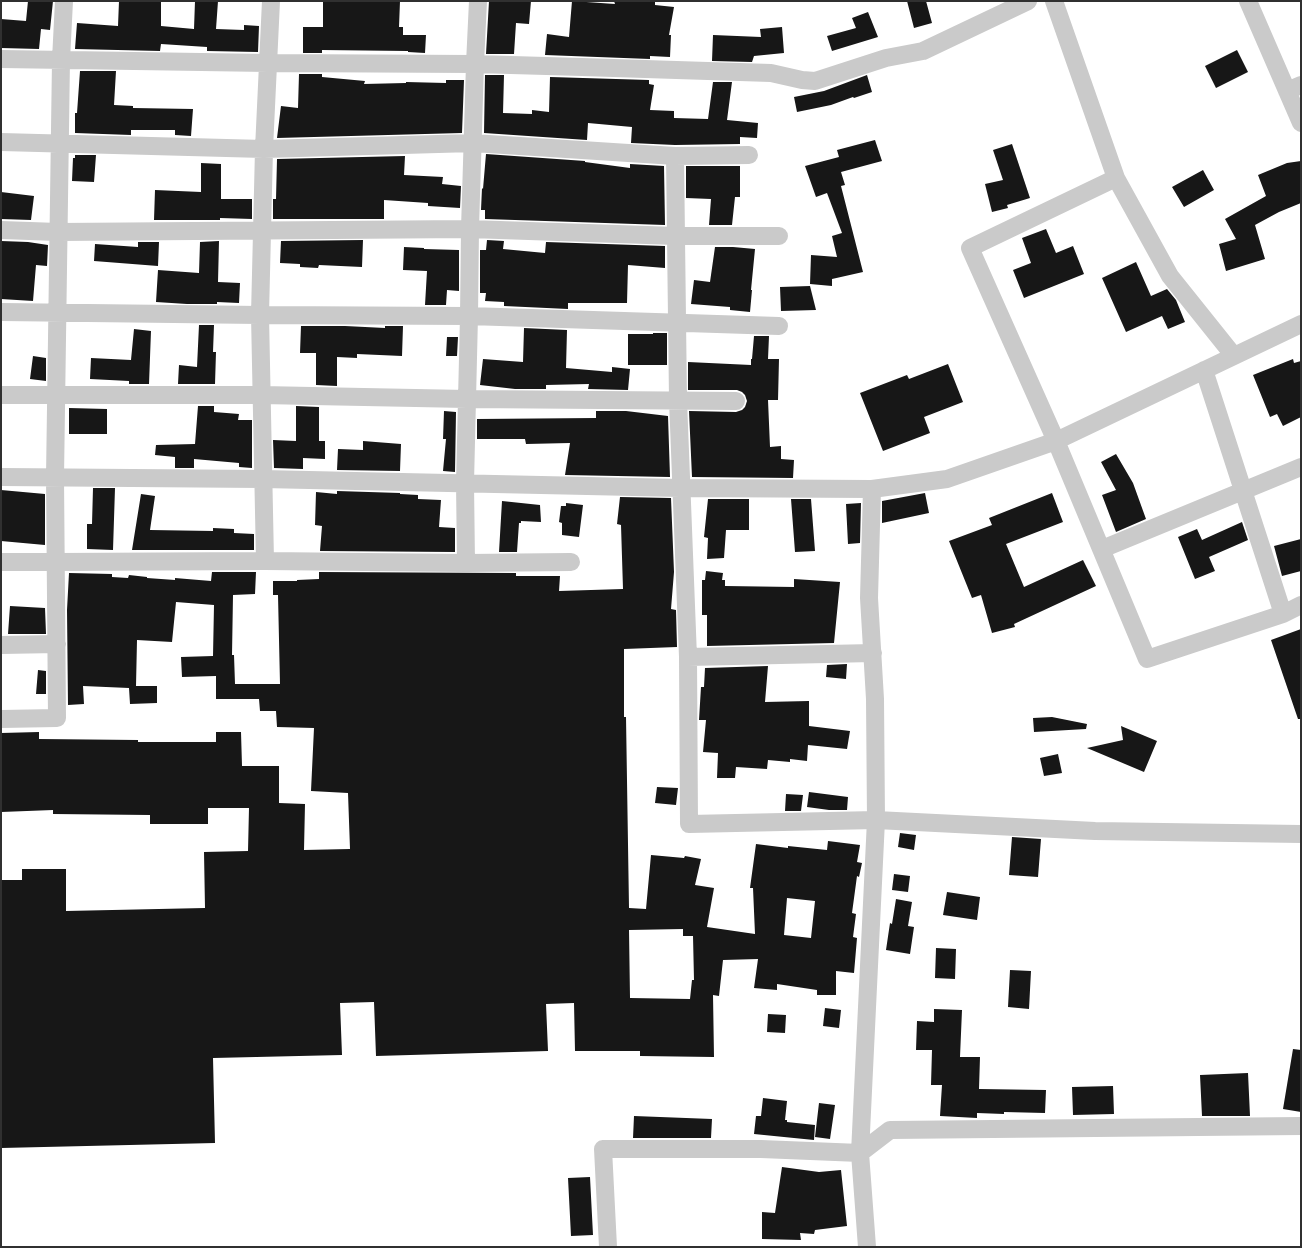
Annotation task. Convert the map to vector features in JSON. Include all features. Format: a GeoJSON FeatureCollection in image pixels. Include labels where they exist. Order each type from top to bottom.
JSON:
{"type":"FeatureCollection","features":[{"type":"Feature","properties":{"kind":"street"},"geometry":{"type":"LineString","coordinates":[[1,720],[57,718],[54,477],[61,60],[64,1]]}},
{"type":"Feature","properties":{"kind":"street"},"geometry":{"type":"LineString","coordinates":[[265,561],[260,315],[270,1]]}},
{"type":"Feature","properties":{"kind":"street"},"geometry":{"type":"LineString","coordinates":[[466,563],[465,483],[470,229],[478,1]]}},
{"type":"Feature","properties":{"kind":"street"},"geometry":{"type":"LineString","coordinates":[[1,59],[475,64],[771,73],[815,81],[886,58],[923,51],[1028,1]]}},
{"type":"Feature","properties":{"kind":"street"},"geometry":{"type":"LineString","coordinates":[[1054,1],[1116,178],[1170,276],[1234,356]]}},
{"type":"Feature","properties":{"kind":"street"},"geometry":{"type":"LineString","coordinates":[[1248,1],[1294,88],[1301,123]]}},
{"type":"Feature","properties":{"kind":"street"},"geometry":{"type":"LineString","coordinates":[[1,142],[264,149],[473,143],[675,156],[750,155]]}},
{"type":"Feature","properties":{"kind":"street"},"geometry":{"type":"LineString","coordinates":[[675,156],[680,488],[688,656],[689,824],[876,820],[1096,831],[1301,834]]}},
{"type":"Feature","properties":{"kind":"street"},"geometry":{"type":"LineString","coordinates":[[1116,178],[970,248],[1056,441],[1147,659],[1283,614],[1301,605]]}},
{"type":"Feature","properties":{"kind":"street"},"geometry":{"type":"LineString","coordinates":[[1,230],[58,232],[470,229],[676,236],[779,236]]}},
{"type":"Feature","properties":{"kind":"street"},"geometry":{"type":"LineString","coordinates":[[1,312],[469,316],[779,326]]}},
{"type":"Feature","properties":{"kind":"street"},"geometry":{"type":"LineString","coordinates":[[1,477],[263,479],[680,488],[872,489],[947,480],[1056,441],[1301,324]]}},
{"type":"Feature","properties":{"kind":"street"},"geometry":{"type":"LineString","coordinates":[[1204,370],[1283,614]]}},
{"type":"Feature","properties":{"kind":"street"},"geometry":{"type":"LineString","coordinates":[[1,395],[261,395],[736,401]]}},
{"type":"Feature","properties":{"kind":"street"},"geometry":{"type":"LineString","coordinates":[[1102,549],[1301,467]]}},
{"type":"Feature","properties":{"kind":"street"},"geometry":{"type":"LineString","coordinates":[[867,1247],[860,1153],[876,820],[875,699],[869,598],[872,489]]}},
{"type":"Feature","properties":{"kind":"street"},"geometry":{"type":"LineString","coordinates":[[1,562],[571,562]]}},
{"type":"Feature","properties":{"kind":"street"},"geometry":{"type":"LineString","coordinates":[[1,645],[57,644]]}},
{"type":"Feature","properties":{"kind":"street"},"geometry":{"type":"LineString","coordinates":[[688,656],[873,653]]}},
{"type":"Feature","properties":{"kind":"street"},"geometry":{"type":"LineString","coordinates":[[608,1247],[603,1149],[761,1149],[860,1153],[890,1130],[1301,1126]]}},
{"type":"Feature","properties":{"kind":"building"},"geometry":{"type":"Polygon","coordinates":[[[28,1],[53,1],[50,30],[41,29],[39,49],[1,48],[1,19],[26,21],[28,1]]]}},
{"type":"Feature","properties":{"kind":"building"},"geometry":{"type":"Polygon","coordinates":[[[119,1],[161,1],[161,26],[194,29],[195,1],[218,1],[216,29],[244,30],[244,25],[259,26],[258,52],[207,51],[207,47],[161,44],[160,51],[75,49],[77,23],[118,26],[119,1]]]}},
{"type":"Feature","properties":{"kind":"building"},"geometry":{"type":"Polygon","coordinates":[[[323,1],[400,1],[399,27],[403,27],[403,35],[426,35],[425,53],[408,51],[322,50],[322,53],[303,53],[303,27],[323,27],[323,1]]]}},
{"type":"Feature","properties":{"kind":"building"},"geometry":{"type":"Polygon","coordinates":[[[489,1],[531,1],[529,24],[516,23],[514,54],[486,54],[489,1]]]}},
{"type":"Feature","properties":{"kind":"building"},"geometry":{"type":"Polygon","coordinates":[[[572,1],[615,4],[614,1],[655,1],[655,5],[674,7],[669,35],[671,35],[670,57],[650,56],[650,59],[545,55],[547,34],[569,37],[572,1]]]}},
{"type":"Feature","properties":{"kind":"building"},"geometry":{"type":"Polygon","coordinates":[[[907,1],[926,1],[932,23],[914,28],[907,1]]]}},
{"type":"Feature","properties":{"kind":"building"},"geometry":{"type":"Polygon","coordinates":[[[868,12],[878,37],[832,51],[827,36],[856,28],[852,18],[868,12]]]}},
{"type":"Feature","properties":{"kind":"building"},"geometry":{"type":"Polygon","coordinates":[[[782,27],[784,53],[754,56],[752,62],[712,61],[713,35],[761,37],[760,29],[782,27]]]}},
{"type":"Feature","properties":{"kind":"building"},"geometry":{"type":"Polygon","coordinates":[[[1237,50],[1248,72],[1216,88],[1205,66],[1237,50]]]}},
{"type":"Feature","properties":{"kind":"building"},"geometry":{"type":"Polygon","coordinates":[[[80,71],[116,71],[114,105],[133,106],[133,108],[193,109],[191,136],[175,135],[175,130],[131,130],[131,135],[75,133],[75,113],[77,113],[80,71]]]}},
{"type":"Feature","properties":{"kind":"building"},"geometry":{"type":"Polygon","coordinates":[[[299,74],[322,74],[322,77],[365,81],[364,84],[446,83],[446,80],[464,80],[462,133],[277,138],[281,106],[298,108],[299,74]]]}},
{"type":"Feature","properties":{"kind":"building"},"geometry":{"type":"Polygon","coordinates":[[[485,75],[504,75],[503,113],[532,114],[532,110],[549,112],[550,77],[649,80],[649,84],[654,85],[650,110],[674,111],[674,118],[708,119],[713,82],[732,82],[727,120],[758,123],[757,138],[740,137],[740,144],[675,145],[631,143],[632,127],[588,123],[587,140],[484,133],[485,75]]]}},
{"type":"Feature","properties":{"kind":"building"},"geometry":{"type":"Polygon","coordinates":[[[867,75],[872,92],[831,105],[797,112],[794,97],[824,91],[867,75]]]}},
{"type":"Feature","properties":{"kind":"building"},"geometry":{"type":"Polygon","coordinates":[[[875,140],[882,161],[841,172],[845,185],[841,186],[863,272],[832,279],[832,286],[810,284],[811,255],[837,257],[832,236],[842,233],[827,193],[816,197],[805,166],[839,157],[837,150],[875,140]]]}},
{"type":"Feature","properties":{"kind":"building"},"geometry":{"type":"Polygon","coordinates":[[[1012,144],[1030,198],[1007,205],[1008,208],[992,212],[985,184],[1003,180],[993,150],[1012,144]]]}},
{"type":"Feature","properties":{"kind":"building"},"geometry":{"type":"Polygon","coordinates":[[[486,154],[585,161],[630,168],[630,164],[664,166],[665,225],[485,219],[485,210],[481,210],[486,154]]]}},
{"type":"Feature","properties":{"kind":"building"},"geometry":{"type":"Polygon","coordinates":[[[75,155],[96,155],[94,182],[72,181],[73,158],[75,158],[75,155]]]}},
{"type":"Feature","properties":{"kind":"building"},"geometry":{"type":"Polygon","coordinates":[[[405,156],[404,175],[443,177],[442,184],[461,186],[460,208],[428,206],[428,203],[384,200],[384,219],[273,219],[273,199],[276,199],[277,159],[405,156]]]}},
{"type":"Feature","properties":{"kind":"building"},"geometry":{"type":"Polygon","coordinates":[[[1301,161],[1301,203],[1255,225],[1265,259],[1226,271],[1219,244],[1236,239],[1225,219],[1266,196],[1258,175],[1287,163],[1301,161]]]}},
{"type":"Feature","properties":{"kind":"building"},"geometry":{"type":"Polygon","coordinates":[[[201,163],[221,164],[221,199],[252,199],[252,219],[154,220],[155,190],[201,192],[201,163]]]}},
{"type":"Feature","properties":{"kind":"building"},"geometry":{"type":"Polygon","coordinates":[[[686,166],[740,166],[740,197],[735,197],[732,225],[709,225],[711,199],[686,198],[686,166]]]}},
{"type":"Feature","properties":{"kind":"building"},"geometry":{"type":"Polygon","coordinates":[[[1203,170],[1214,190],[1184,207],[1172,187],[1203,170]]]}},
{"type":"Feature","properties":{"kind":"building"},"geometry":{"type":"Polygon","coordinates":[[[1,192],[34,196],[31,220],[1,219],[1,192]]]}},
{"type":"Feature","properties":{"kind":"building"},"geometry":{"type":"Polygon","coordinates":[[[1046,229],[1056,253],[1073,246],[1084,274],[1024,298],[1013,270],[1031,263],[1022,238],[1046,229]]]}},
{"type":"Feature","properties":{"kind":"building"},"geometry":{"type":"Polygon","coordinates":[[[363,240],[362,267],[319,265],[318,268],[300,267],[300,264],[280,263],[281,241],[363,240]]]}},
{"type":"Feature","properties":{"kind":"building"},"geometry":{"type":"Polygon","coordinates":[[[487,240],[504,241],[503,249],[545,253],[546,242],[665,246],[665,268],[628,265],[627,303],[568,303],[568,309],[504,306],[504,302],[485,301],[486,293],[480,293],[480,250],[486,250],[487,240]]]}},
{"type":"Feature","properties":{"kind":"building"},"geometry":{"type":"Polygon","coordinates":[[[1,241],[48,245],[47,266],[36,265],[33,301],[1,299],[1,241]]]}},
{"type":"Feature","properties":{"kind":"building"},"geometry":{"type":"Polygon","coordinates":[[[219,241],[218,282],[240,283],[239,303],[187,304],[156,302],[158,270],[199,273],[200,242],[219,241]]]}},
{"type":"Feature","properties":{"kind":"building"},"geometry":{"type":"Polygon","coordinates":[[[138,242],[159,242],[158,266],[94,261],[95,244],[138,247],[138,242]]]}},
{"type":"Feature","properties":{"kind":"building"},"geometry":{"type":"Polygon","coordinates":[[[404,247],[459,250],[459,291],[447,290],[446,305],[425,305],[427,271],[403,270],[404,247]]]}},
{"type":"Feature","properties":{"kind":"building"},"geometry":{"type":"Polygon","coordinates":[[[715,247],[755,249],[750,312],[730,310],[730,307],[691,304],[694,280],[710,282],[715,247]]]}},
{"type":"Feature","properties":{"kind":"building"},"geometry":{"type":"Polygon","coordinates":[[[1136,262],[1151,296],[1167,289],[1176,300],[1185,322],[1168,329],[1162,316],[1126,332],[1102,278],[1136,262]]]}},
{"type":"Feature","properties":{"kind":"building"},"geometry":{"type":"Polygon","coordinates":[[[810,286],[816,310],[781,311],[780,287],[810,286]]]}},
{"type":"Feature","properties":{"kind":"building"},"geometry":{"type":"Polygon","coordinates":[[[199,325],[214,325],[213,352],[216,352],[215,384],[178,384],[179,365],[197,367],[199,325]]]}},
{"type":"Feature","properties":{"kind":"building"},"geometry":{"type":"Polygon","coordinates":[[[301,326],[385,328],[385,326],[403,326],[402,356],[357,354],[357,358],[337,357],[337,386],[316,385],[316,353],[300,353],[301,326]]]}},
{"type":"Feature","properties":{"kind":"building"},"geometry":{"type":"Polygon","coordinates":[[[524,328],[567,330],[566,368],[612,372],[612,367],[630,369],[628,390],[588,389],[589,384],[546,385],[546,389],[515,389],[480,385],[483,359],[523,362],[524,328]]]}},
{"type":"Feature","properties":{"kind":"building"},"geometry":{"type":"Polygon","coordinates":[[[134,329],[151,331],[149,384],[129,384],[129,381],[90,379],[91,358],[131,360],[134,329]]]}},
{"type":"Feature","properties":{"kind":"building"},"geometry":{"type":"Polygon","coordinates":[[[667,333],[667,365],[628,365],[628,334],[667,333]]]}},
{"type":"Feature","properties":{"kind":"building"},"geometry":{"type":"Polygon","coordinates":[[[754,336],[769,336],[768,359],[779,359],[778,400],[768,400],[770,447],[781,446],[781,459],[794,460],[793,478],[692,477],[689,411],[736,412],[745,407],[747,401],[745,395],[737,390],[688,390],[688,362],[751,365],[754,336]]]}},
{"type":"Feature","properties":{"kind":"building"},"geometry":{"type":"Polygon","coordinates":[[[447,337],[458,337],[457,356],[446,356],[447,337]]]}},
{"type":"Feature","properties":{"kind":"building"},"geometry":{"type":"Polygon","coordinates":[[[33,356],[46,358],[46,381],[30,379],[33,356]]]}},
{"type":"Feature","properties":{"kind":"building"},"geometry":{"type":"Polygon","coordinates":[[[1293,359],[1294,363],[1301,361],[1301,417],[1283,426],[1277,414],[1270,417],[1253,375],[1293,359]]]}},
{"type":"Feature","properties":{"kind":"building"},"geometry":{"type":"Polygon","coordinates":[[[948,364],[963,402],[924,417],[930,433],[883,451],[860,393],[907,375],[909,379],[948,364]]]}},
{"type":"Feature","properties":{"kind":"building"},"geometry":{"type":"Polygon","coordinates":[[[198,406],[214,406],[214,412],[239,414],[238,420],[252,420],[252,468],[239,467],[239,463],[194,459],[194,468],[175,468],[175,457],[155,455],[156,445],[195,444],[198,406]]]}},
{"type":"Feature","properties":{"kind":"building"},"geometry":{"type":"Polygon","coordinates":[[[296,406],[319,407],[319,441],[325,441],[325,459],[303,458],[303,469],[274,468],[273,440],[296,441],[296,406]]]}},
{"type":"Feature","properties":{"kind":"building"},"geometry":{"type":"Polygon","coordinates":[[[69,408],[107,409],[107,434],[69,434],[69,408]]]}},
{"type":"Feature","properties":{"kind":"building"},"geometry":{"type":"Polygon","coordinates":[[[444,411],[456,412],[455,472],[443,471],[446,439],[443,439],[444,411]]]}},
{"type":"Feature","properties":{"kind":"building"},"geometry":{"type":"Polygon","coordinates":[[[596,411],[626,411],[668,416],[670,477],[565,475],[570,443],[526,444],[525,439],[477,439],[477,419],[596,418],[596,411]]]}},
{"type":"Feature","properties":{"kind":"building"},"geometry":{"type":"Polygon","coordinates":[[[363,441],[401,444],[400,471],[337,470],[338,449],[363,450],[363,441]]]}},
{"type":"Feature","properties":{"kind":"building"},"geometry":{"type":"Polygon","coordinates":[[[1116,454],[1133,483],[1146,519],[1116,532],[1102,495],[1116,490],[1101,462],[1116,454]]]}},
{"type":"Feature","properties":{"kind":"building"},"geometry":{"type":"Polygon","coordinates":[[[93,488],[115,488],[113,550],[87,549],[87,524],[92,524],[93,488]]]}},
{"type":"Feature","properties":{"kind":"building"},"geometry":{"type":"Polygon","coordinates":[[[1,490],[45,494],[45,545],[1,541],[1,490]]]}},
{"type":"Feature","properties":{"kind":"building"},"geometry":{"type":"Polygon","coordinates":[[[337,491],[400,493],[418,495],[418,499],[441,500],[439,527],[455,528],[455,552],[320,551],[322,526],[315,525],[316,492],[337,494],[337,491]]]}},
{"type":"Feature","properties":{"kind":"building"},"geometry":{"type":"Polygon","coordinates":[[[925,493],[929,513],[882,523],[882,501],[925,493]]]}},
{"type":"Feature","properties":{"kind":"building"},"geometry":{"type":"Polygon","coordinates":[[[1052,493],[1063,522],[1006,544],[1024,587],[1083,560],[1096,586],[1014,624],[1015,627],[992,633],[981,595],[972,598],[949,541],[992,525],[989,518],[1052,493]]]}},
{"type":"Feature","properties":{"kind":"building"},"geometry":{"type":"Polygon","coordinates":[[[141,494],[155,496],[150,530],[213,531],[213,528],[234,529],[234,533],[254,534],[254,550],[132,550],[141,494]]]}},
{"type":"Feature","properties":{"kind":"building"},"geometry":{"type":"Polygon","coordinates":[[[620,497],[671,498],[674,572],[671,609],[676,610],[677,647],[624,649],[629,908],[646,909],[651,855],[684,858],[685,856],[701,859],[695,885],[714,888],[707,927],[755,934],[753,888],[750,888],[756,844],[827,850],[828,841],[860,845],[857,862],[862,863],[859,877],[857,876],[852,913],[856,914],[853,937],[857,938],[854,973],[836,971],[836,995],[817,995],[817,990],[777,984],[777,990],[754,988],[758,959],[723,960],[719,996],[713,995],[714,1057],[640,1056],[640,1051],[575,1051],[574,1003],[546,1004],[548,1051],[376,1056],[374,1002],[340,1003],[342,1055],[213,1058],[215,1143],[1,1148],[1,880],[22,880],[22,869],[66,869],[66,911],[205,908],[204,852],[248,851],[249,808],[208,808],[208,824],[150,824],[150,815],[53,814],[53,810],[1,812],[1,733],[39,732],[39,739],[216,742],[216,732],[241,732],[242,766],[279,766],[279,803],[305,804],[304,850],[350,849],[348,793],[311,791],[314,728],[277,727],[276,711],[260,711],[259,699],[216,699],[216,676],[182,677],[181,657],[213,656],[214,605],[176,602],[172,642],[137,640],[136,686],[157,686],[157,703],[130,704],[129,688],[83,686],[84,704],[68,705],[67,610],[69,573],[112,574],[112,577],[128,578],[129,575],[147,578],[211,581],[212,572],[256,572],[255,594],[233,595],[232,655],[234,655],[235,684],[280,684],[278,595],[273,595],[273,581],[319,579],[319,572],[516,573],[516,576],[560,576],[559,591],[623,589],[621,525],[617,524],[620,497]],[[787,898],[784,935],[811,938],[815,901],[787,898]],[[683,929],[629,930],[630,998],[690,999],[692,980],[694,980],[693,936],[683,936],[683,929]]]}},
{"type":"Feature","properties":{"kind":"building"},"geometry":{"type":"Polygon","coordinates":[[[708,499],[749,499],[749,530],[726,530],[724,558],[707,559],[708,538],[704,537],[708,499]]]}},
{"type":"Feature","properties":{"kind":"building"},"geometry":{"type":"Polygon","coordinates":[[[791,499],[811,499],[815,551],[795,552],[791,499]]]}},
{"type":"Feature","properties":{"kind":"building"},"geometry":{"type":"Polygon","coordinates":[[[502,501],[540,505],[541,522],[521,521],[519,523],[517,552],[499,552],[502,501]]]}},
{"type":"Feature","properties":{"kind":"building"},"geometry":{"type":"Polygon","coordinates":[[[566,503],[583,505],[579,537],[562,535],[562,523],[559,522],[561,506],[566,506],[566,503]]]}},
{"type":"Feature","properties":{"kind":"building"},"geometry":{"type":"Polygon","coordinates":[[[861,503],[860,543],[848,544],[846,504],[861,503]]]}},
{"type":"Feature","properties":{"kind":"building"},"geometry":{"type":"Polygon","coordinates":[[[1242,522],[1248,540],[1209,557],[1215,571],[1195,579],[1178,537],[1197,529],[1202,540],[1242,522]]]}},
{"type":"Feature","properties":{"kind":"building"},"geometry":{"type":"Polygon","coordinates":[[[1301,539],[1301,571],[1282,576],[1274,546],[1301,539]]]}},
{"type":"Feature","properties":{"kind":"building"},"geometry":{"type":"Polygon","coordinates":[[[706,571],[723,573],[722,580],[725,580],[725,586],[794,587],[794,579],[840,582],[834,643],[707,646],[707,615],[702,615],[702,580],[705,580],[706,571]]]}},
{"type":"Feature","properties":{"kind":"building"},"geometry":{"type":"Polygon","coordinates":[[[10,606],[45,608],[46,634],[8,634],[10,606]]]}},
{"type":"Feature","properties":{"kind":"building"},"geometry":{"type":"Polygon","coordinates":[[[1301,629],[1301,719],[1298,719],[1271,640],[1301,629]]]}},
{"type":"Feature","properties":{"kind":"building"},"geometry":{"type":"Polygon","coordinates":[[[847,664],[846,679],[826,677],[827,665],[847,664]]]}},
{"type":"Feature","properties":{"kind":"building"},"geometry":{"type":"Polygon","coordinates":[[[768,666],[765,702],[809,701],[809,726],[850,731],[847,749],[808,745],[807,761],[790,759],[790,762],[768,760],[767,769],[736,767],[735,778],[717,778],[718,753],[703,752],[706,720],[699,720],[701,687],[704,687],[705,668],[768,666]]]}},
{"type":"Feature","properties":{"kind":"building"},"geometry":{"type":"Polygon","coordinates":[[[38,670],[46,671],[46,694],[36,694],[38,670]]]}},
{"type":"Feature","properties":{"kind":"building"},"geometry":{"type":"Polygon","coordinates":[[[1052,717],[1087,724],[1086,729],[1034,732],[1033,718],[1052,717]]]}},
{"type":"Feature","properties":{"kind":"building"},"geometry":{"type":"Polygon","coordinates":[[[1121,726],[1157,741],[1144,772],[1087,748],[1123,740],[1121,726]]]}},
{"type":"Feature","properties":{"kind":"building"},"geometry":{"type":"Polygon","coordinates":[[[1058,754],[1062,773],[1044,776],[1040,758],[1058,754]]]}},
{"type":"Feature","properties":{"kind":"building"},"geometry":{"type":"Polygon","coordinates":[[[657,787],[678,788],[676,805],[655,803],[657,787]]]}},
{"type":"Feature","properties":{"kind":"building"},"geometry":{"type":"Polygon","coordinates":[[[809,792],[848,797],[847,810],[807,807],[809,792]]]}},
{"type":"Feature","properties":{"kind":"building"},"geometry":{"type":"Polygon","coordinates":[[[786,794],[803,795],[801,811],[785,811],[786,794]]]}},
{"type":"Feature","properties":{"kind":"building"},"geometry":{"type":"Polygon","coordinates":[[[900,833],[916,835],[914,850],[898,847],[900,833]]]}},
{"type":"Feature","properties":{"kind":"building"},"geometry":{"type":"Polygon","coordinates":[[[1012,837],[1041,839],[1038,877],[1009,875],[1012,837]]]}},
{"type":"Feature","properties":{"kind":"building"},"geometry":{"type":"Polygon","coordinates":[[[894,874],[910,876],[908,892],[892,890],[894,874]]]}},
{"type":"Feature","properties":{"kind":"building"},"geometry":{"type":"Polygon","coordinates":[[[947,892],[980,897],[977,920],[943,915],[947,892]]]}},
{"type":"Feature","properties":{"kind":"building"},"geometry":{"type":"Polygon","coordinates":[[[896,899],[912,902],[908,926],[914,927],[910,954],[886,950],[896,899]]]}},
{"type":"Feature","properties":{"kind":"building"},"geometry":{"type":"Polygon","coordinates":[[[936,948],[956,949],[955,979],[935,978],[936,948]]]}},
{"type":"Feature","properties":{"kind":"building"},"geometry":{"type":"Polygon","coordinates":[[[1010,970],[1031,971],[1029,1009],[1008,1007],[1010,970]]]}},
{"type":"Feature","properties":{"kind":"building"},"geometry":{"type":"Polygon","coordinates":[[[825,1008],[841,1010],[839,1028],[823,1026],[825,1008]]]}},
{"type":"Feature","properties":{"kind":"building"},"geometry":{"type":"Polygon","coordinates":[[[934,1009],[962,1010],[960,1057],[980,1057],[979,1089],[1046,1090],[1045,1113],[977,1113],[977,1118],[940,1116],[942,1085],[931,1085],[932,1050],[916,1050],[917,1021],[934,1022],[934,1009]]]}},
{"type":"Feature","properties":{"kind":"building"},"geometry":{"type":"Polygon","coordinates":[[[768,1014],[786,1015],[785,1033],[767,1032],[768,1014]]]}},
{"type":"Feature","properties":{"kind":"building"},"geometry":{"type":"Polygon","coordinates":[[[1293,1049],[1301,1050],[1301,1112],[1283,1109],[1293,1049]]]}},
{"type":"Feature","properties":{"kind":"building"},"geometry":{"type":"Polygon","coordinates":[[[1248,1073],[1250,1116],[1202,1116],[1200,1075],[1248,1073]]]}},
{"type":"Feature","properties":{"kind":"building"},"geometry":{"type":"Polygon","coordinates":[[[1113,1086],[1114,1114],[1073,1115],[1072,1087],[1113,1086]]]}},
{"type":"Feature","properties":{"kind":"building"},"geometry":{"type":"Polygon","coordinates":[[[763,1098],[787,1101],[785,1120],[787,1122],[815,1125],[814,1140],[754,1134],[756,1116],[761,1116],[763,1098]]]}},
{"type":"Feature","properties":{"kind":"building"},"geometry":{"type":"Polygon","coordinates":[[[819,1103],[835,1105],[830,1139],[815,1137],[819,1103]]]}},
{"type":"Feature","properties":{"kind":"building"},"geometry":{"type":"Polygon","coordinates":[[[634,1116],[712,1119],[711,1138],[633,1138],[634,1116]]]}},
{"type":"Feature","properties":{"kind":"building"},"geometry":{"type":"Polygon","coordinates":[[[782,1167],[819,1172],[841,1170],[847,1226],[815,1230],[814,1234],[800,1233],[801,1240],[762,1239],[762,1212],[775,1213],[782,1167]]]}},
{"type":"Feature","properties":{"kind":"building"},"geometry":{"type":"Polygon","coordinates":[[[590,1177],[593,1235],[571,1236],[568,1178],[590,1177]]]}}]}
